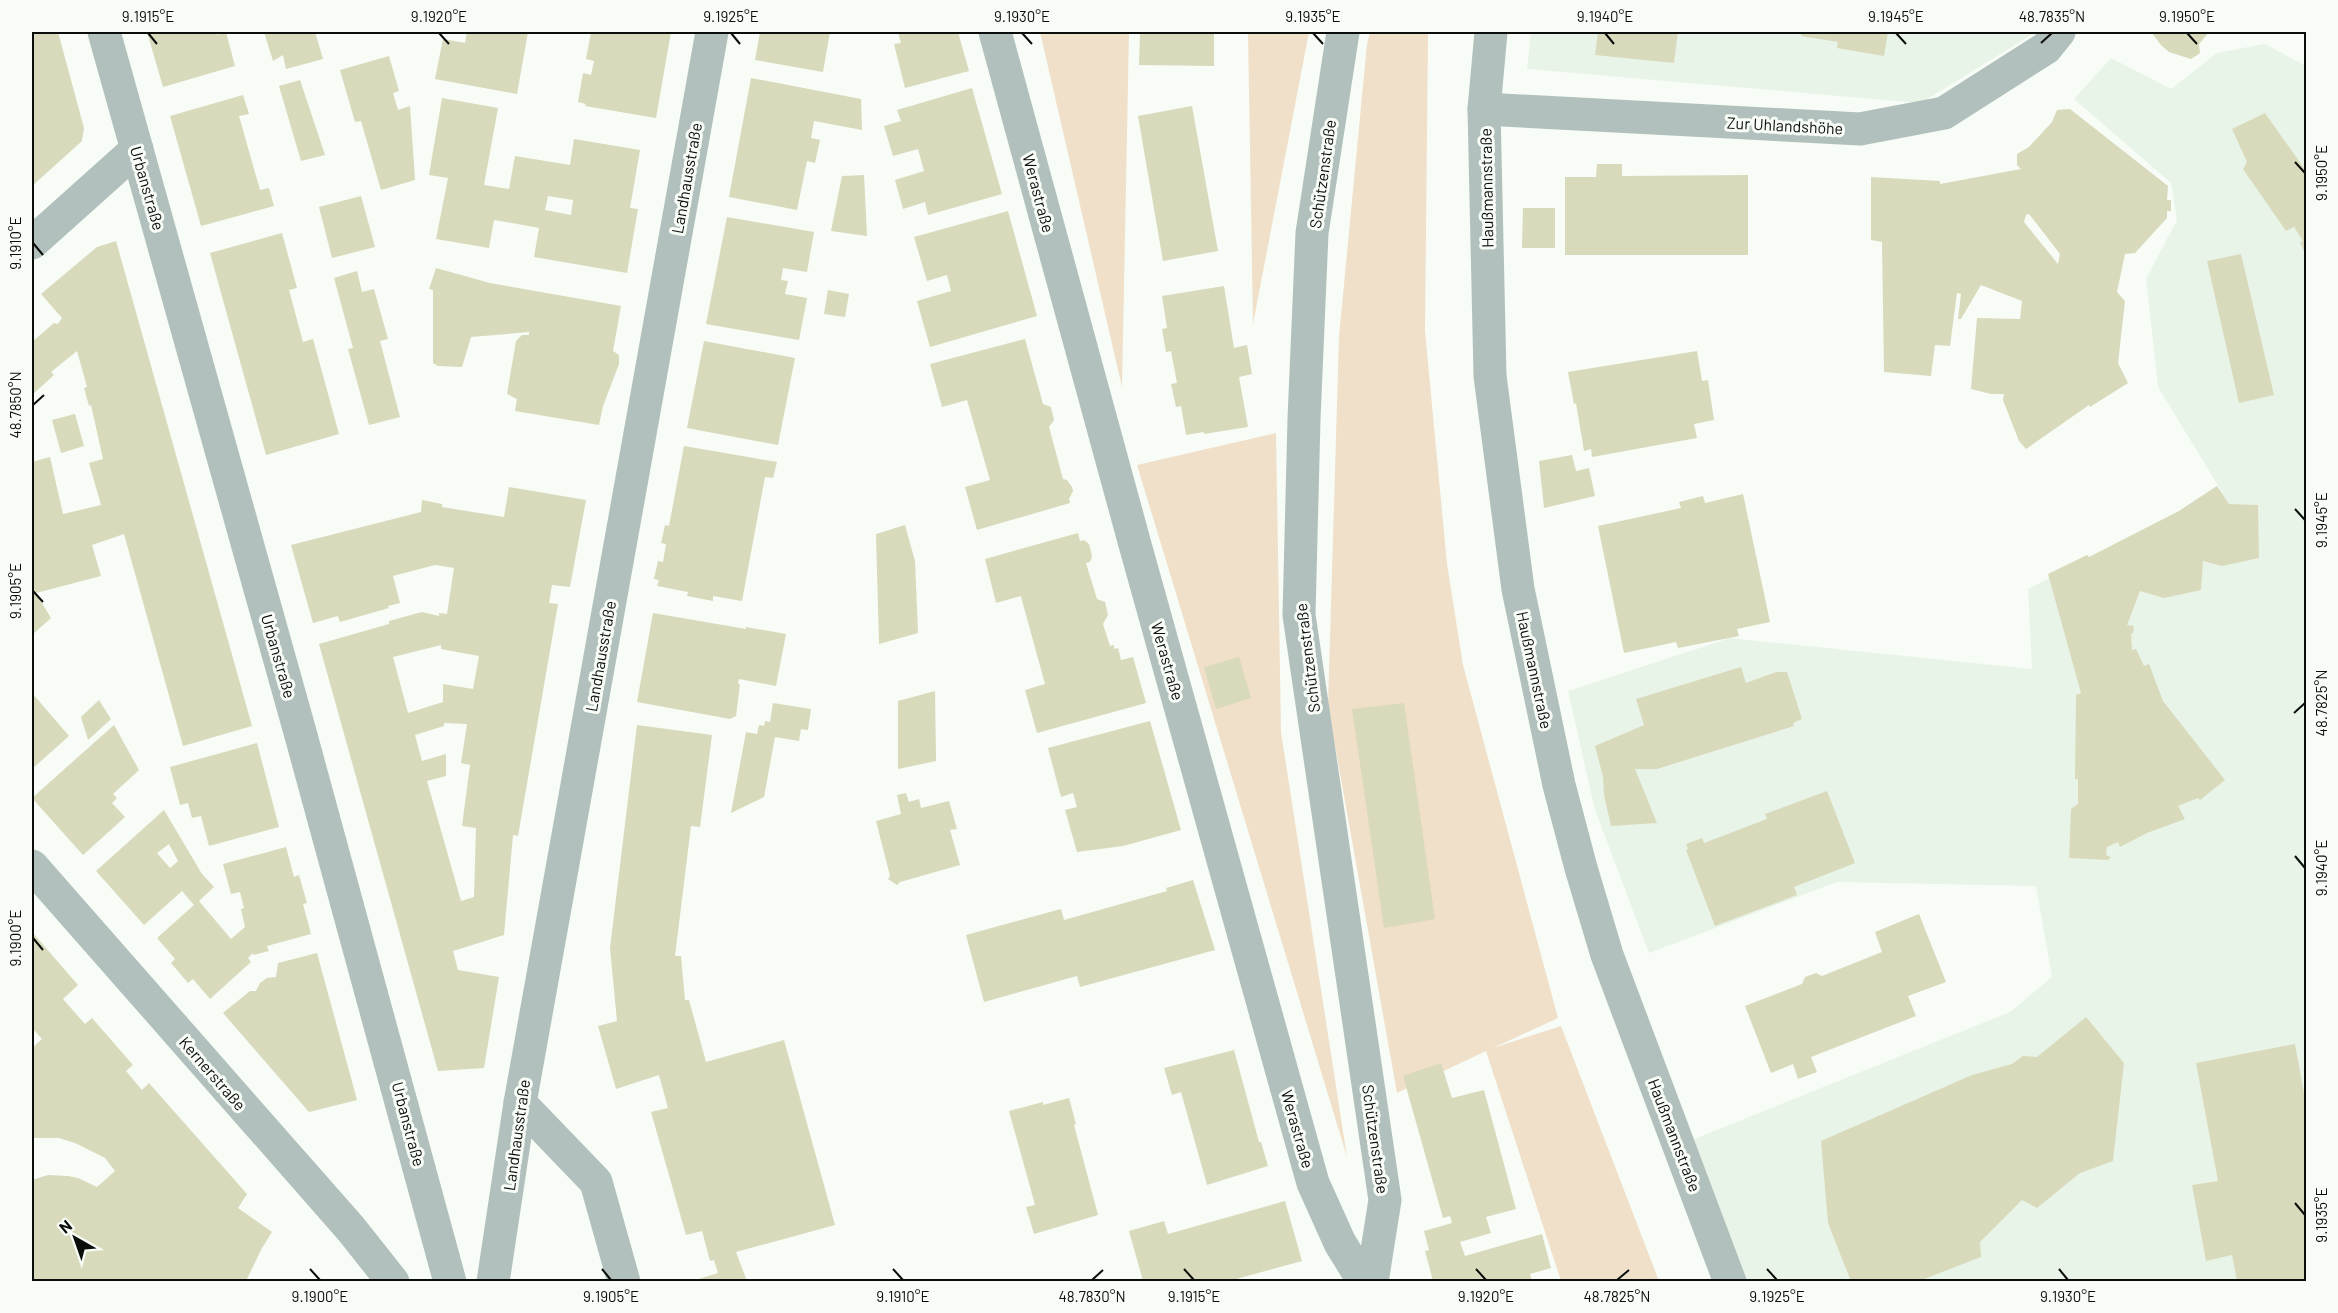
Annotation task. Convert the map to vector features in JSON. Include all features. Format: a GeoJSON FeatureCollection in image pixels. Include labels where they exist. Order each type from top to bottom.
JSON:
{"type":"FeatureCollection","features":[{"type":"Feature","properties":{"kind":"street","name":"Urbanstraße"},"geometry":{"type":"LineString","coordinates":[[104,32],[300,732],[450,1281]]}},
{"type":"Feature","properties":{"kind":"street","name":"Landhausstraße"},"geometry":{"type":"LineString","coordinates":[[493,1281],[519,1103],[712,32]]}},
{"type":"Feature","properties":{"kind":"street","name":"Werastraße"},"geometry":{"type":"LineString","coordinates":[[995,32],[1140,564],[1313,1183],[1341,1243],[1364,1281]]}},
{"type":"Feature","properties":{"kind":"street","name":"Schützenstraße"},"geometry":{"type":"LineString","coordinates":[[1343,32],[1312,233],[1299,615],[1385,1200],[1372,1281]]}},
{"type":"Feature","properties":{"kind":"street","name":"Haußmannstraße"},"geometry":{"type":"LineString","coordinates":[[1491,32],[1484,109],[1490,376],[1518,589],[1552,751],[1581,868],[1607,955],[1730,1281]]}},
{"type":"Feature","properties":{"kind":"street","name":"Zur Uhlandshöhe"},"geometry":{"type":"LineString","coordinates":[[1484,109],[1860,129],[1944,113],[2046,48],[2059,32]]}},
{"type":"Feature","properties":{"kind":"street"},"geometry":{"type":"LineString","coordinates":[[32,243],[137,149]]}},
{"type":"Feature","properties":{"kind":"street","name":"Kernerstraße"},"geometry":{"type":"LineString","coordinates":[[32,866],[343,1220],[393,1281]]}},
{"type":"Feature","properties":{"kind":"street"},"geometry":{"type":"LineString","coordinates":[[519,1103],[596,1182],[624,1281]]}},
{"type":"Feature","properties":{"kind":"shaded area"},"geometry":{"type":"Polygon","coordinates":[[[1040,32],[1129,32],[1122,387],[1040,32]]]}},
{"type":"Feature","properties":{"kind":"shaded area"},"geometry":{"type":"Polygon","coordinates":[[[1248,32],[1309,32],[1253,324],[1248,32]]]}},
{"type":"Feature","properties":{"kind":"shaded area"},"geometry":{"type":"Polygon","coordinates":[[[1370,32],[1428,32],[1425,331],[1447,564],[1463,665],[1558,1018],[1493,1048],[1561,1026],[1659,1281],[1561,1281],[1486,1051],[1397,1093],[1328,706],[1339,337],[1370,32]]]}},
{"type":"Feature","properties":{"kind":"shaded area"},"geometry":{"type":"Polygon","coordinates":[[[1531,32],[2036,32],[1921,103],[1527,69],[1531,32]]]}},
{"type":"Feature","properties":{"kind":"shaded area"},"geometry":{"type":"Polygon","coordinates":[[[2265,44],[2306,66],[2306,1281],[1741,1281],[1687,1142],[2010,1012],[2052,977],[2036,886],[1837,882],[1649,953],[1595,810],[1568,691],[1730,638],[2032,669],[2028,589],[2179,511],[2217,486],[2222,492],[2158,387],[2146,279],[2177,220],[2171,183],[2074,99],[2111,58],[2171,89],[2217,53],[2265,44]]]}},
{"type":"Feature","properties":{"kind":"shaded area"},"geometry":{"type":"Polygon","coordinates":[[[1276,433],[1281,732],[1347,1157],[1137,465],[1276,433]]]}},
{"type":"Feature","properties":{"kind":"building"},"geometry":{"type":"Polygon","coordinates":[[[32,32],[58,32],[84,128],[82,141],[32,186],[32,32]]]}},
{"type":"Feature","properties":{"kind":"building"},"geometry":{"type":"Polygon","coordinates":[[[147,32],[217,32],[217,35],[226,32],[235,66],[163,87],[147,32]]]}},
{"type":"Feature","properties":{"kind":"building"},"geometry":{"type":"Polygon","coordinates":[[[264,32],[315,32],[323,59],[286,69],[283,55],[273,61],[264,32]]]}},
{"type":"Feature","properties":{"kind":"building"},"geometry":{"type":"Polygon","coordinates":[[[467,32],[528,32],[517,94],[435,79],[443,39],[465,43],[467,32]]]}},
{"type":"Feature","properties":{"kind":"building"},"geometry":{"type":"Polygon","coordinates":[[[591,32],[671,32],[656,118],[585,106],[586,104],[578,102],[583,73],[591,75],[594,61],[586,59],[591,32]]]}},
{"type":"Feature","properties":{"kind":"building"},"geometry":{"type":"Polygon","coordinates":[[[760,32],[830,32],[823,72],[755,60],[760,32]]]}},
{"type":"Feature","properties":{"kind":"building"},"geometry":{"type":"Polygon","coordinates":[[[898,32],[958,32],[969,71],[905,88],[894,44],[901,43],[898,32]]]}},
{"type":"Feature","properties":{"kind":"building"},"geometry":{"type":"Polygon","coordinates":[[[1140,32],[1214,32],[1214,66],[1139,65],[1140,32]]]}},
{"type":"Feature","properties":{"kind":"building"},"geometry":{"type":"Polygon","coordinates":[[[1598,32],[1678,32],[1674,63],[1595,55],[1598,32]]]}},
{"type":"Feature","properties":{"kind":"building"},"geometry":{"type":"Polygon","coordinates":[[[1802,32],[1888,32],[1884,56],[1837,48],[1838,42],[1801,36],[1802,32]]]}},
{"type":"Feature","properties":{"kind":"building"},"geometry":{"type":"Polygon","coordinates":[[[2151,32],[2209,32],[2199,44],[2200,53],[2191,59],[2169,52],[2151,32]]]}},
{"type":"Feature","properties":{"kind":"building"},"geometry":{"type":"Polygon","coordinates":[[[389,56],[399,91],[393,93],[398,110],[410,106],[415,180],[381,190],[361,121],[355,122],[340,70],[389,56]]]}},
{"type":"Feature","properties":{"kind":"building"},"geometry":{"type":"Polygon","coordinates":[[[751,78],[861,99],[862,130],[814,121],[811,138],[820,140],[815,163],[807,161],[797,210],[729,197],[751,78]]]}},
{"type":"Feature","properties":{"kind":"building"},"geometry":{"type":"Polygon","coordinates":[[[300,80],[325,155],[301,161],[279,86],[300,80]]]}},
{"type":"Feature","properties":{"kind":"building"},"geometry":{"type":"Polygon","coordinates":[[[972,88],[1002,194],[928,215],[925,202],[903,209],[895,180],[924,171],[918,149],[893,156],[884,126],[901,121],[897,110],[972,88]]]}},
{"type":"Feature","properties":{"kind":"building"},"geometry":{"type":"Polygon","coordinates":[[[243,95],[249,114],[239,116],[260,190],[269,188],[274,206],[201,226],[170,116],[243,95]]]}},
{"type":"Feature","properties":{"kind":"building"},"geometry":{"type":"Polygon","coordinates":[[[442,98],[498,108],[484,185],[509,189],[515,156],[570,165],[574,139],[640,150],[630,208],[638,209],[627,273],[534,257],[539,228],[512,223],[494,220],[489,248],[436,239],[448,178],[429,175],[442,98]],[[548,196],[545,210],[571,215],[573,200],[548,196]]]}},
{"type":"Feature","properties":{"kind":"building"},"geometry":{"type":"Polygon","coordinates":[[[1192,106],[1218,251],[1163,261],[1138,116],[1192,106]]]}},
{"type":"Feature","properties":{"kind":"building"},"geometry":{"type":"Polygon","coordinates":[[[2070,109],[2168,186],[2167,200],[2171,200],[2171,211],[2167,211],[2167,218],[2135,253],[2125,254],[2117,292],[2125,301],[2118,363],[2128,383],[2090,407],[2089,405],[2026,449],[2019,441],[2003,400],[2004,394],[1991,394],[1971,389],[1977,318],[2020,319],[2022,301],[1981,285],[1961,319],[1958,319],[1961,294],[1957,293],[1950,346],[1935,345],[1931,376],[1884,372],[1882,242],[1871,240],[1871,177],[1940,181],[1940,184],[2021,169],[2017,165],[2017,154],[2029,147],[2052,122],[2057,110],[2070,109]],[[2029,214],[2026,215],[2024,222],[2058,264],[2060,254],[2029,214]]]}},
{"type":"Feature","properties":{"kind":"building"},"geometry":{"type":"Polygon","coordinates":[[[2265,113],[2306,171],[2306,256],[2300,242],[2303,241],[2294,227],[2286,231],[2243,169],[2247,162],[2232,129],[2265,113]]]}},
{"type":"Feature","properties":{"kind":"building"},"geometry":{"type":"Polygon","coordinates":[[[1597,164],[1622,164],[1622,176],[1748,175],[1748,255],[1565,255],[1565,177],[1596,177],[1597,164]]]}},
{"type":"Feature","properties":{"kind":"building"},"geometry":{"type":"Polygon","coordinates":[[[864,175],[867,236],[831,231],[842,176],[864,175]]]}},
{"type":"Feature","properties":{"kind":"building"},"geometry":{"type":"Polygon","coordinates":[[[361,196],[375,247],[332,258],[319,207],[361,196]]]}},
{"type":"Feature","properties":{"kind":"building"},"geometry":{"type":"Polygon","coordinates":[[[1523,208],[1555,208],[1555,248],[1522,248],[1523,208]]]}},
{"type":"Feature","properties":{"kind":"building"},"geometry":{"type":"Polygon","coordinates":[[[1008,211],[1037,316],[930,347],[917,301],[951,291],[947,275],[927,281],[914,237],[1008,211]]]}},
{"type":"Feature","properties":{"kind":"building"},"geometry":{"type":"Polygon","coordinates":[[[727,217],[814,232],[807,272],[783,268],[781,280],[788,281],[785,294],[807,298],[799,340],[706,324],[727,217]]]}},
{"type":"Feature","properties":{"kind":"building"},"geometry":{"type":"Polygon","coordinates":[[[282,233],[297,288],[289,290],[303,342],[313,339],[339,434],[266,455],[210,253],[282,233]]]}},
{"type":"Feature","properties":{"kind":"building"},"geometry":{"type":"Polygon","coordinates":[[[116,241],[252,726],[183,746],[124,534],[92,545],[101,576],[36,593],[51,618],[32,635],[32,462],[50,457],[63,514],[101,505],[89,463],[103,459],[91,405],[89,406],[84,388],[87,387],[77,351],[51,372],[54,375],[32,395],[32,342],[54,323],[58,324],[62,318],[41,294],[97,247],[116,241]]]}},
{"type":"Feature","properties":{"kind":"building"},"geometry":{"type":"Polygon","coordinates":[[[2241,254],[2274,395],[2239,403],[2207,261],[2241,254]]]}},
{"type":"Feature","properties":{"kind":"building"},"geometry":{"type":"Polygon","coordinates":[[[436,268],[490,283],[621,306],[613,351],[619,355],[619,364],[603,406],[599,425],[515,411],[517,399],[507,394],[516,341],[522,335],[529,335],[529,332],[471,337],[462,367],[438,366],[433,363],[433,290],[429,289],[436,268]]]}},
{"type":"Feature","properties":{"kind":"building"},"geometry":{"type":"Polygon","coordinates":[[[357,271],[362,292],[374,289],[388,339],[380,341],[400,417],[369,425],[348,349],[353,348],[334,278],[357,271]]]}},
{"type":"Feature","properties":{"kind":"building"},"geometry":{"type":"Polygon","coordinates":[[[1224,286],[1234,348],[1247,345],[1252,374],[1239,377],[1248,427],[1186,435],[1181,406],[1176,407],[1171,384],[1177,383],[1171,351],[1166,352],[1162,329],[1167,328],[1162,296],[1224,286]]]}},
{"type":"Feature","properties":{"kind":"building"},"geometry":{"type":"Polygon","coordinates":[[[828,290],[849,294],[845,317],[824,314],[828,290]]]}},
{"type":"Feature","properties":{"kind":"building"},"geometry":{"type":"Polygon","coordinates":[[[1025,339],[1043,404],[1051,407],[1054,420],[1049,427],[1063,479],[1067,480],[1072,487],[1070,503],[977,530],[965,487],[990,480],[967,400],[942,407],[930,364],[1025,339]]]}},
{"type":"Feature","properties":{"kind":"building"},"geometry":{"type":"Polygon","coordinates":[[[704,341],[795,358],[778,445],[687,428],[704,341]]]}},
{"type":"Feature","properties":{"kind":"building"},"geometry":{"type":"Polygon","coordinates":[[[1697,351],[1702,381],[1708,380],[1714,420],[1694,424],[1697,438],[1592,457],[1591,449],[1584,451],[1568,372],[1697,351]]]}},
{"type":"Feature","properties":{"kind":"building"},"geometry":{"type":"Polygon","coordinates":[[[75,414],[84,446],[61,453],[52,420],[75,414]]]}},
{"type":"Feature","properties":{"kind":"building"},"geometry":{"type":"Polygon","coordinates":[[[684,446],[777,462],[773,478],[765,477],[742,601],[713,596],[713,601],[687,596],[688,592],[657,586],[659,580],[654,579],[658,561],[663,562],[666,544],[661,543],[665,525],[669,526],[684,446]]]}},
{"type":"Feature","properties":{"kind":"building"},"geometry":{"type":"Polygon","coordinates":[[[1572,455],[1576,471],[1589,468],[1595,496],[1544,508],[1539,461],[1572,455]]]}},
{"type":"Feature","properties":{"kind":"building"},"geometry":{"type":"Polygon","coordinates":[[[2217,486],[2229,504],[2258,505],[2259,558],[2222,566],[2203,561],[2201,590],[2164,598],[2140,591],[2127,625],[2134,626],[2133,634],[2131,633],[2132,650],[2136,649],[2144,666],[2149,664],[2163,701],[2225,780],[2200,800],[2198,798],[2178,806],[2185,819],[2147,833],[2120,847],[2118,842],[2107,847],[2106,855],[2111,857],[2108,860],[2069,858],[2071,809],[2078,804],[2078,779],[2075,779],[2076,695],[2081,693],[2048,574],[2087,555],[2089,557],[2179,511],[2217,486]]]}},
{"type":"Feature","properties":{"kind":"building"},"geometry":{"type":"Polygon","coordinates":[[[509,487],[586,500],[570,587],[552,585],[549,603],[558,604],[518,836],[513,835],[504,935],[453,951],[458,970],[499,977],[484,1068],[438,1071],[319,644],[422,612],[439,616],[439,613],[447,614],[454,568],[435,565],[393,576],[400,603],[340,622],[338,616],[313,623],[291,545],[421,512],[422,500],[442,504],[442,507],[504,517],[509,487]],[[441,645],[393,657],[408,713],[443,702],[443,684],[473,689],[479,656],[441,649],[441,645]],[[444,723],[444,726],[415,735],[422,761],[446,754],[446,776],[427,781],[461,901],[474,897],[476,828],[462,826],[470,765],[461,763],[467,724],[444,723]]]}},
{"type":"Feature","properties":{"kind":"building"},"geometry":{"type":"Polygon","coordinates":[[[1743,494],[1770,622],[1737,629],[1739,636],[1678,648],[1676,642],[1624,653],[1598,526],[1681,508],[1679,502],[1703,496],[1705,503],[1743,494]]]}},
{"type":"Feature","properties":{"kind":"building"},"geometry":{"type":"Polygon","coordinates":[[[905,525],[915,561],[918,633],[879,644],[876,534],[905,525]]]}},
{"type":"Feature","properties":{"kind":"building"},"geometry":{"type":"Polygon","coordinates":[[[1078,533],[1080,541],[1084,540],[1089,544],[1092,556],[1090,562],[1086,563],[1097,599],[1105,602],[1108,615],[1103,624],[1110,646],[1114,645],[1114,649],[1118,648],[1121,660],[1133,657],[1146,703],[1037,733],[1025,690],[1045,684],[1021,596],[996,603],[985,559],[1078,533]]]}},
{"type":"Feature","properties":{"kind":"building"},"geometry":{"type":"Polygon","coordinates":[[[653,613],[786,634],[776,686],[739,679],[736,716],[730,719],[637,702],[653,613]]]}},
{"type":"Feature","properties":{"kind":"building"},"geometry":{"type":"Polygon","coordinates":[[[1239,657],[1251,698],[1216,709],[1204,667],[1239,657]]]}},
{"type":"Feature","properties":{"kind":"building"},"geometry":{"type":"Polygon","coordinates":[[[1741,667],[1746,683],[1776,672],[1787,672],[1802,719],[1793,723],[1794,726],[1657,769],[1635,769],[1657,823],[1611,826],[1595,746],[1644,725],[1636,699],[1741,667]]]}},
{"type":"Feature","properties":{"kind":"building"},"geometry":{"type":"Polygon","coordinates":[[[935,691],[936,761],[898,769],[898,701],[935,691]]]}},
{"type":"Feature","properties":{"kind":"building"},"geometry":{"type":"Polygon","coordinates":[[[32,693],[69,736],[32,769],[32,693]]]}},
{"type":"Feature","properties":{"kind":"building"},"geometry":{"type":"Polygon","coordinates":[[[99,700],[111,719],[88,740],[81,717],[99,700]]]}},
{"type":"Feature","properties":{"kind":"building"},"geometry":{"type":"Polygon","coordinates":[[[773,703],[811,709],[808,730],[801,729],[799,741],[775,737],[764,797],[731,813],[746,732],[757,734],[759,725],[764,726],[765,721],[770,722],[773,703]]]}},
{"type":"Feature","properties":{"kind":"building"},"geometry":{"type":"Polygon","coordinates":[[[1404,703],[1435,919],[1384,928],[1352,709],[1404,703]]]}},
{"type":"Feature","properties":{"kind":"building"},"geometry":{"type":"Polygon","coordinates":[[[1150,721],[1181,830],[1123,846],[1077,852],[1065,810],[1077,807],[1073,793],[1061,797],[1048,748],[1150,721]]]}},
{"type":"Feature","properties":{"kind":"building"},"geometry":{"type":"Polygon","coordinates":[[[114,725],[139,770],[113,794],[117,798],[112,803],[125,817],[83,855],[32,798],[114,725]]]}},
{"type":"Feature","properties":{"kind":"building"},"geometry":{"type":"Polygon","coordinates":[[[637,725],[712,735],[700,827],[691,826],[675,956],[681,956],[685,1000],[689,1000],[706,1062],[784,1040],[835,1225],[736,1252],[747,1281],[692,1281],[718,1273],[714,1260],[710,1261],[702,1231],[686,1235],[651,1112],[668,1108],[659,1075],[616,1089],[598,1026],[617,1021],[610,948],[637,725]]]}},
{"type":"Feature","properties":{"kind":"building"},"geometry":{"type":"Polygon","coordinates":[[[257,743],[279,827],[209,846],[201,816],[192,818],[188,803],[180,805],[170,767],[257,743]]]}},
{"type":"Feature","properties":{"kind":"building"},"geometry":{"type":"Polygon","coordinates":[[[1827,791],[1855,863],[1794,887],[1797,895],[1715,926],[1686,850],[1688,849],[1686,844],[1702,838],[1704,843],[1767,819],[1765,814],[1827,791]]]}},
{"type":"Feature","properties":{"kind":"building"},"geometry":{"type":"Polygon","coordinates":[[[906,793],[909,802],[919,799],[921,808],[949,801],[957,829],[950,830],[960,865],[900,882],[897,885],[888,879],[890,876],[876,821],[901,814],[897,795],[906,793]]]}},
{"type":"Feature","properties":{"kind":"building"},"geometry":{"type":"Polygon","coordinates":[[[164,810],[202,874],[214,887],[199,901],[231,939],[245,927],[241,909],[244,908],[240,892],[231,894],[223,864],[286,847],[294,877],[299,875],[307,903],[303,904],[311,934],[267,946],[269,951],[253,955],[253,953],[248,958],[251,962],[210,999],[193,979],[188,983],[171,963],[175,959],[157,938],[194,905],[182,891],[144,925],[96,871],[164,810]],[[169,844],[157,853],[170,868],[178,861],[169,844]]]}},
{"type":"Feature","properties":{"kind":"building"},"geometry":{"type":"Polygon","coordinates":[[[1193,880],[1215,950],[1080,987],[1077,976],[984,1002],[966,935],[1061,909],[1064,920],[1167,891],[1166,888],[1193,880]]]}},
{"type":"Feature","properties":{"kind":"building"},"geometry":{"type":"Polygon","coordinates":[[[1919,914],[1946,982],[1908,996],[1916,1016],[1811,1057],[1817,1072],[1798,1079],[1793,1064],[1771,1073],[1745,1006],[1802,984],[1805,977],[1816,973],[1822,976],[1882,952],[1875,932],[1919,914]]]}},
{"type":"Feature","properties":{"kind":"building"},"geometry":{"type":"Polygon","coordinates":[[[32,932],[78,985],[63,999],[85,1024],[92,1018],[133,1065],[126,1071],[142,1090],[149,1083],[247,1194],[238,1208],[272,1232],[246,1281],[32,1281],[32,1180],[48,1175],[68,1176],[97,1187],[115,1171],[105,1158],[75,1143],[59,1138],[32,1138],[32,1048],[42,1039],[32,1028],[32,932]]]}},
{"type":"Feature","properties":{"kind":"building"},"geometry":{"type":"Polygon","coordinates":[[[317,953],[357,1100],[309,1112],[223,1013],[250,991],[256,991],[260,983],[267,978],[276,977],[278,963],[317,953]]]}},
{"type":"Feature","properties":{"kind":"building"},"geometry":{"type":"Polygon","coordinates":[[[2086,1017],[2124,1063],[2113,1161],[2080,1173],[2037,1208],[2022,1200],[1980,1242],[1981,1257],[1919,1281],[1850,1279],[1828,1223],[1821,1141],[1972,1075],[2012,1064],[2023,1056],[2037,1057],[2086,1017]]]}},
{"type":"Feature","properties":{"kind":"building"},"geometry":{"type":"Polygon","coordinates":[[[2295,1044],[2306,1104],[2306,1281],[2237,1281],[2232,1255],[2206,1261],[2192,1185],[2218,1181],[2196,1063],[2295,1044]]]}},
{"type":"Feature","properties":{"kind":"building"},"geometry":{"type":"Polygon","coordinates":[[[1234,1050],[1259,1142],[1261,1142],[1268,1166],[1207,1185],[1181,1092],[1172,1095],[1164,1068],[1234,1050]]]}},
{"type":"Feature","properties":{"kind":"building"},"geometry":{"type":"Polygon","coordinates":[[[1441,1063],[1452,1098],[1484,1090],[1516,1209],[1486,1217],[1491,1233],[1460,1242],[1465,1256],[1542,1234],[1551,1268],[1530,1274],[1532,1281],[1433,1281],[1425,1251],[1429,1250],[1424,1231],[1452,1223],[1450,1216],[1443,1218],[1403,1076],[1441,1063]]]}},
{"type":"Feature","properties":{"kind":"building"},"geometry":{"type":"Polygon","coordinates":[[[1069,1098],[1098,1215],[1034,1234],[1026,1207],[1035,1205],[1009,1111],[1069,1098]]]}},
{"type":"Feature","properties":{"kind":"building"},"geometry":{"type":"Polygon","coordinates":[[[1285,1201],[1302,1261],[1229,1281],[1143,1281],[1129,1231],[1164,1221],[1168,1234],[1285,1201]]]}}]}
